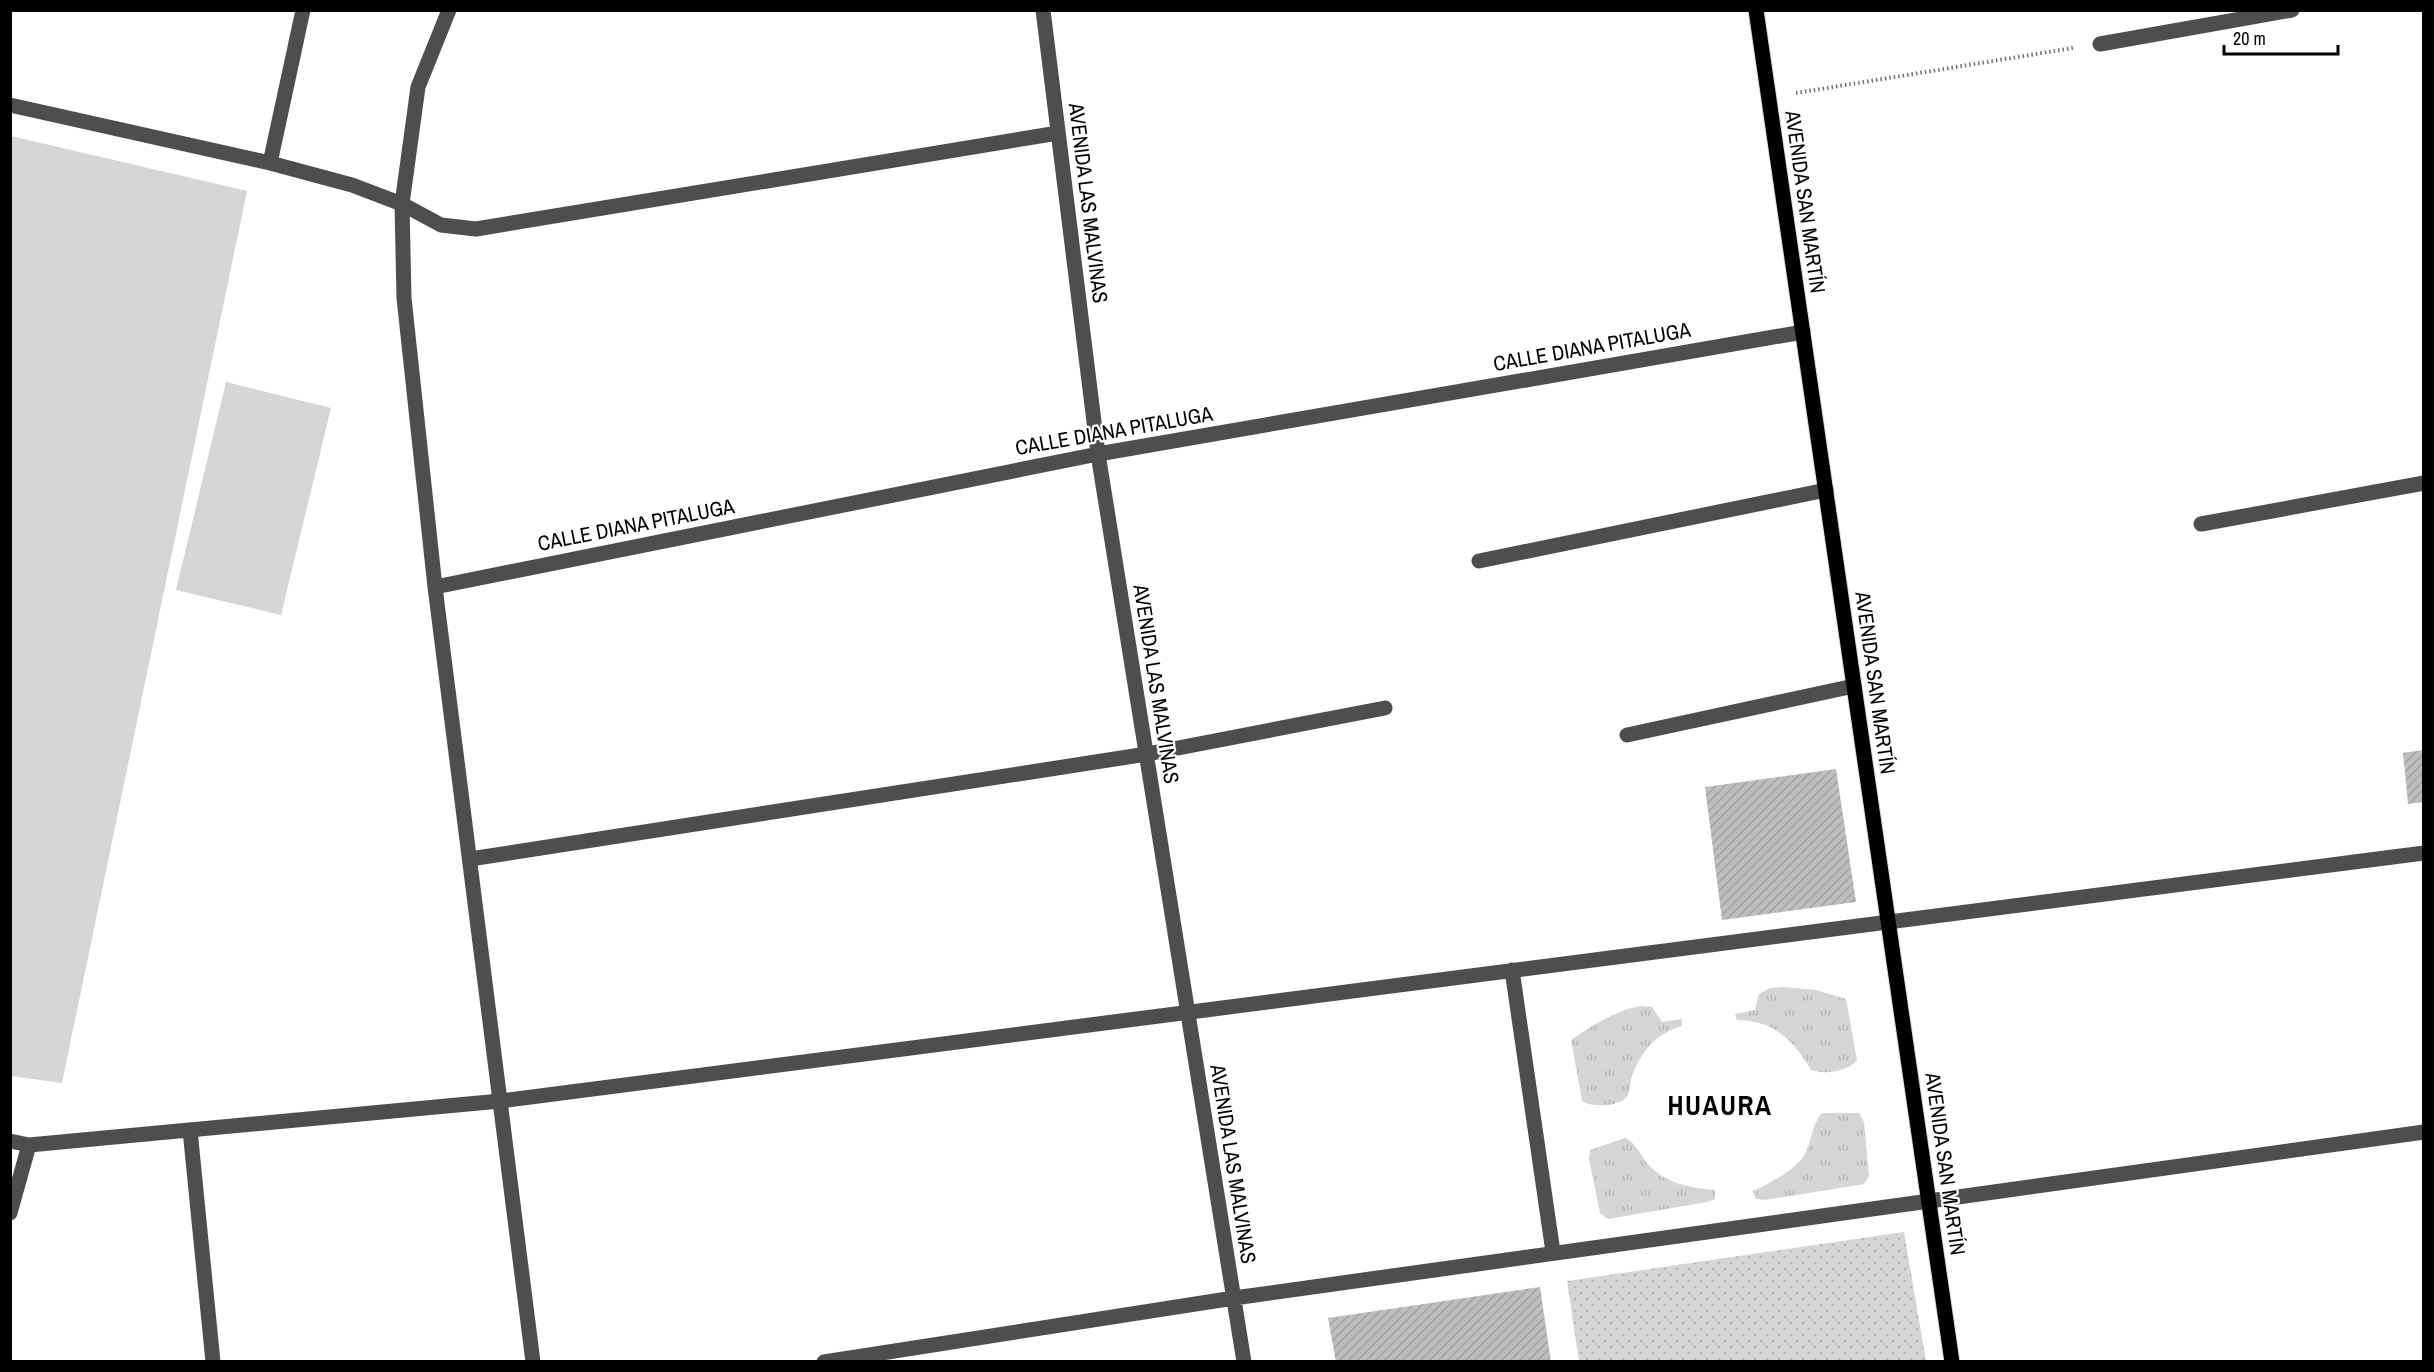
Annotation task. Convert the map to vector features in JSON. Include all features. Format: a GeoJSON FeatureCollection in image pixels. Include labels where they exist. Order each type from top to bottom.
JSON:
{"type":"FeatureCollection","features":[{"type":"Feature","properties":{"kind":"main road","name":"AVENIDA SAN MARTÍN"},"geometry":{"type":"LineString","coordinates":[[1756,10],[1952,1362]]}},
{"type":"Feature","properties":{"kind":"street"},"geometry":{"type":"LineString","coordinates":[[270,164],[303,10]]}},
{"type":"Feature","properties":{"kind":"street"},"geometry":{"type":"LineString","coordinates":[[449,10],[418,87],[402,204],[404,298],[435,587],[533,1362]]}},
{"type":"Feature","properties":{"kind":"street","name":"AVENIDA LAS MALVINAS"},"geometry":{"type":"LineString","coordinates":[[1043,10],[1098,454],[1244,1362]]}},
{"type":"Feature","properties":{"kind":"street"},"geometry":{"type":"LineString","coordinates":[[2100,44],[2292,10]]}},
{"type":"Feature","properties":{"kind":"street"},"geometry":{"type":"LineString","coordinates":[[10,105],[352,185],[402,204],[441,225],[476,229],[1058,133]]}},
{"type":"Feature","properties":{"kind":"street","name":"CALLE DIANA PITALUGA"},"geometry":{"type":"LineString","coordinates":[[435,587],[1098,454],[1803,332]]}},
{"type":"Feature","properties":{"kind":"street"},"geometry":{"type":"LineString","coordinates":[[2201,524],[2424,483]]}},
{"type":"Feature","properties":{"kind":"street"},"geometry":{"type":"LineString","coordinates":[[1479,561],[1826,490]]}},
{"type":"Feature","properties":{"kind":"street"},"geometry":{"type":"LineString","coordinates":[[1627,735],[1854,686]]}},
{"type":"Feature","properties":{"kind":"street"},"geometry":{"type":"LineString","coordinates":[[470,859],[1147,754],[1384,708]]}},
{"type":"Feature","properties":{"kind":"street"},"geometry":{"type":"LineString","coordinates":[[10,1141],[29,1145],[500,1101],[2424,853]]}},
{"type":"Feature","properties":{"kind":"street"},"geometry":{"type":"LineString","coordinates":[[1512,970],[1553,1252]]}},
{"type":"Feature","properties":{"kind":"street"},"geometry":{"type":"LineString","coordinates":[[190,1130],[213,1362]]}},
{"type":"Feature","properties":{"kind":"street"},"geometry":{"type":"LineString","coordinates":[[824,1362],[1234,1298],[1553,1252],[2424,1132]]}},
{"type":"Feature","properties":{"kind":"street"},"geometry":{"type":"LineString","coordinates":[[10,1213],[29,1145]]}},
{"type":"Feature","properties":{"kind":"path"},"geometry":{"type":"LineString","coordinates":[[1769,98],[2100,44]]}},
{"type":"Feature","properties":{"kind":"green space"},"geometry":{"type":"Polygon","coordinates":[[[11,136],[247,191],[62,1083],[11,1076],[11,136]]]}},
{"type":"Feature","properties":{"kind":"green space"},"geometry":{"type":"Polygon","coordinates":[[[226,382],[331,408],[281,615],[176,590],[226,382]]]}},
{"type":"Feature","properties":{"kind":"green space"},"geometry":{"type":"Polygon","coordinates":[[[1770,988],[1816,990],[1846,999],[1857,1060],[1853,1064],[1836,1071],[1811,1070],[1797,1050],[1781,1034],[1761,1024],[1737,1020],[1735,1014],[1755,1010],[1759,994],[1770,988]]]}},
{"type":"Feature","properties":{"kind":"green space"},"geometry":{"type":"Polygon","coordinates":[[[1641,1006],[1652,1007],[1662,1022],[1682,1019],[1682,1026],[1664,1034],[1645,1051],[1632,1076],[1629,1093],[1625,1099],[1606,1105],[1593,1105],[1582,1101],[1571,1040],[1613,1015],[1641,1006]]]}},
{"type":"Feature","properties":{"kind":"green space"},"geometry":{"type":"Polygon","coordinates":[[[1822,1113],[1859,1113],[1864,1122],[1869,1176],[1864,1184],[1765,1200],[1756,1199],[1753,1191],[1783,1175],[1802,1158],[1816,1122],[1822,1113]]]}},
{"type":"Feature","properties":{"kind":"green space"},"geometry":{"type":"Polygon","coordinates":[[[1625,1138],[1637,1148],[1646,1162],[1660,1175],[1687,1186],[1715,1190],[1715,1199],[1608,1219],[1600,1213],[1589,1159],[1590,1150],[1625,1138]]]}},
{"type":"Feature","properties":{"kind":"green space"},"geometry":{"type":"Polygon","coordinates":[[[1904,1232],[1926,1361],[1579,1361],[1567,1281],[1904,1232]]]}},
{"type":"Feature","properties":{"kind":"building"},"geometry":{"type":"Polygon","coordinates":[[[2424,750],[2424,802],[2408,804],[2403,753],[2424,750]]]}},
{"type":"Feature","properties":{"kind":"building"},"geometry":{"type":"Polygon","coordinates":[[[1836,769],[1856,902],[1722,920],[1705,787],[1836,769]]]}},
{"type":"Feature","properties":{"kind":"building"},"geometry":{"type":"Polygon","coordinates":[[[1540,1287],[1551,1362],[1336,1362],[1328,1318],[1540,1287]]]}},
{"type":"Feature","properties":{"kind":"district","name":"HUAURA"},"geometry":{"type":"Point","coordinates":[1720,1106]}}]}
